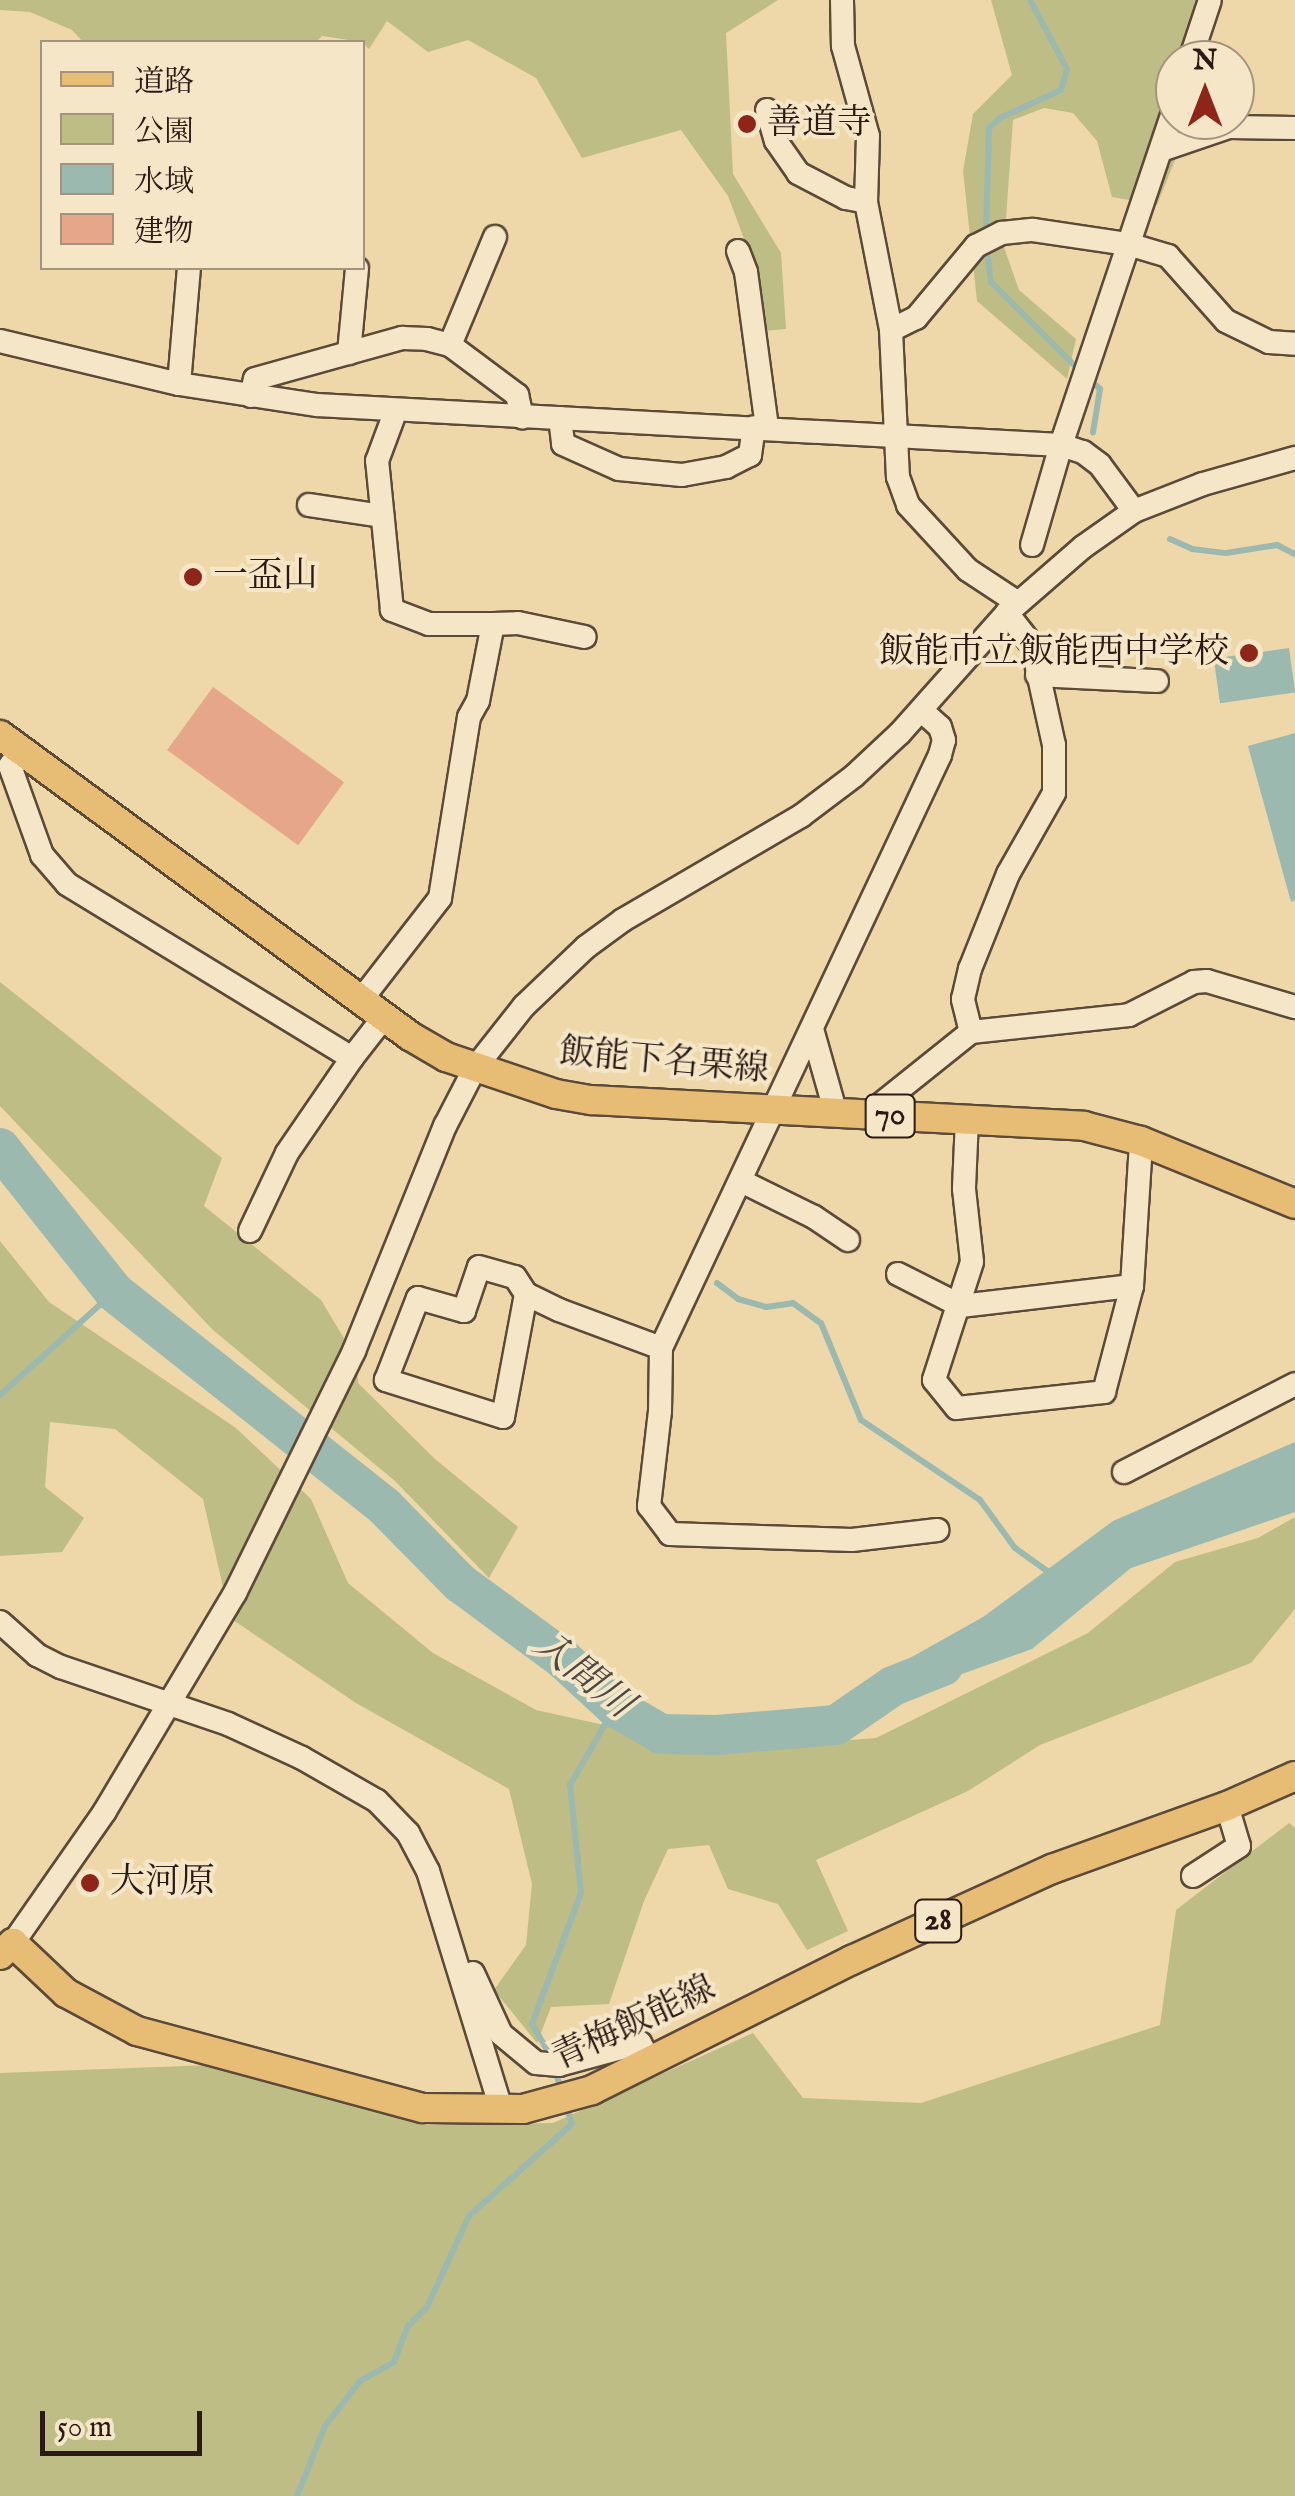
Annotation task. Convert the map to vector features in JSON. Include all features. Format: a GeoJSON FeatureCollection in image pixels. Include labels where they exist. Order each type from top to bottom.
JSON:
{"type":"FeatureCollection","features":[{"type":"Feature","properties":{"kind":"main road","name":"飯能下名栗線"},"geometry":{"type":"LineString","coordinates":[[10,742],[384,1017],[446,1057],[475,1068],[556,1094],[591,1100],[866,1116],[1041,1120],[1141,1142],[1295,1204]]}},
{"type":"Feature","properties":{"kind":"main road","name":"青梅飯能線"},"geometry":{"type":"LineString","coordinates":[[6,1949],[66,1993],[137,2032],[422,2108],[502,2110],[535,2106],[592,2090],[852,1960],[1052,1869],[1228,1806],[1295,1776]]}},
{"type":"Feature","properties":{"kind":"street"},"geometry":{"type":"LineString","coordinates":[[842,0],[844,46],[868,136],[866,202],[892,330],[898,478],[908,505],[968,570],[1013,608],[1032,644],[1054,745],[1054,794],[1008,874],[970,969],[962,999],[971,1032]]}},
{"type":"Feature","properties":{"kind":"street"},"geometry":{"type":"LineString","coordinates":[[1197,40],[1210,0]]}},
{"type":"Feature","properties":{"kind":"street"},"geometry":{"type":"LineString","coordinates":[[767,110],[776,140],[798,173],[846,198],[866,202]]}},
{"type":"Feature","properties":{"kind":"street"},"geometry":{"type":"LineString","coordinates":[[1161,150],[1230,127],[1295,128]]}},
{"type":"Feature","properties":{"kind":"street"},"geometry":{"type":"LineString","coordinates":[[1032,545],[1060,445],[1164,140]]}},
{"type":"Feature","properties":{"kind":"street"},"geometry":{"type":"LineString","coordinates":[[892,330],[916,318],[976,246],[1002,233],[1034,230],[1128,244],[1168,256],[1226,322],[1269,342],[1295,344]]}},
{"type":"Feature","properties":{"kind":"street"},"geometry":{"type":"LineString","coordinates":[[450,346],[495,237]]}},
{"type":"Feature","properties":{"kind":"street"},"geometry":{"type":"LineString","coordinates":[[560,418],[563,444],[619,469],[682,475],[726,467],[750,455],[761,428],[746,272],[738,251]]}},
{"type":"Feature","properties":{"kind":"street"},"geometry":{"type":"LineString","coordinates":[[180,384],[189,270]]}},
{"type":"Feature","properties":{"kind":"street"},"geometry":{"type":"LineString","coordinates":[[350,353],[357,270]]}},
{"type":"Feature","properties":{"kind":"street"},"geometry":{"type":"LineString","coordinates":[[252,396],[255,379],[402,338],[450,346],[517,395],[522,417]]}},
{"type":"Feature","properties":{"kind":"street"},"geometry":{"type":"LineString","coordinates":[[0,341],[180,384],[252,396],[396,410],[1060,445],[1083,452],[1100,465],[1134,511]]}},
{"type":"Feature","properties":{"kind":"street"},"geometry":{"type":"LineString","coordinates":[[396,410],[377,460],[392,610],[429,624],[518,623],[585,637]]}},
{"type":"Feature","properties":{"kind":"street"},"geometry":{"type":"LineString","coordinates":[[6,1949],[105,1812],[235,1592],[354,1350],[446,1126],[475,1068],[524,1006],[586,947],[650,902],[801,816],[854,776],[921,710],[1013,608],[1083,547],[1134,511],[1203,484],[1295,458]]}},
{"type":"Feature","properties":{"kind":"street"},"geometry":{"type":"LineString","coordinates":[[309,505],[382,516]]}},
{"type":"Feature","properties":{"kind":"street"},"geometry":{"type":"LineString","coordinates":[[360,1000],[440,898],[470,717],[478,701],[493,624]]}},
{"type":"Feature","properties":{"kind":"street"},"geometry":{"type":"LineString","coordinates":[[1037,675],[1156,681]]}},
{"type":"Feature","properties":{"kind":"street"},"geometry":{"type":"LineString","coordinates":[[921,710],[940,727],[944,740],[940,754],[661,1348],[660,1411],[649,1506],[670,1534],[852,1540],[936,1530]]}},
{"type":"Feature","properties":{"kind":"street"},"geometry":{"type":"LineString","coordinates":[[10,742],[10,766],[42,855],[67,884],[352,1058]]}},
{"type":"Feature","properties":{"kind":"street"},"geometry":{"type":"LineString","coordinates":[[866,1116],[971,1032],[1129,1015],[1194,982],[1207,982],[1295,1008]]}},
{"type":"Feature","properties":{"kind":"street"},"geometry":{"type":"LineString","coordinates":[[250,1231],[287,1153],[384,1017]]}},
{"type":"Feature","properties":{"kind":"street"},"geometry":{"type":"LineString","coordinates":[[812,1029],[836,1114]]}},
{"type":"Feature","properties":{"kind":"street"},"geometry":{"type":"LineString","coordinates":[[967,1120],[964,1189],[972,1262],[962,1306],[934,1380],[957,1408],[1104,1392],[1132,1286],[1141,1142]]}},
{"type":"Feature","properties":{"kind":"street"},"geometry":{"type":"LineString","coordinates":[[741,1180],[814,1216],[848,1240]]}},
{"type":"Feature","properties":{"kind":"street"},"geometry":{"type":"LineString","coordinates":[[526,1294],[503,1418],[386,1380],[418,1298],[464,1311],[478,1267],[516,1277],[526,1294],[661,1348]]}},
{"type":"Feature","properties":{"kind":"street"},"geometry":{"type":"LineString","coordinates":[[898,1274],[962,1306],[1132,1286]]}},
{"type":"Feature","properties":{"kind":"street"},"geometry":{"type":"LineString","coordinates":[[1124,1472],[1295,1384]]}},
{"type":"Feature","properties":{"kind":"street"},"geometry":{"type":"LineString","coordinates":[[0,1622],[36,1655],[172,1704],[302,1758],[377,1801],[408,1833],[428,1871],[502,2110]]}},
{"type":"Feature","properties":{"kind":"street"},"geometry":{"type":"LineString","coordinates":[[1194,1876],[1240,1846],[1228,1806]]}},
{"type":"Feature","properties":{"kind":"street"},"geometry":{"type":"LineString","coordinates":[[447,1937],[458,1934],[501,2034],[536,2064],[555,2066],[640,2043],[650,2063]]}},
{"type":"Feature","properties":{"kind":"green space"},"geometry":{"type":"Polygon","coordinates":[[[0,0],[778,0],[726,33],[733,174],[781,253],[786,329],[764,331],[749,252],[728,196],[681,130],[582,158],[536,78],[468,40],[428,52],[387,21],[369,49],[365,40],[322,36],[318,40],[81,40],[72,30],[30,12],[0,10],[0,0]]]}},
{"type":"Feature","properties":{"kind":"green space"},"geometry":{"type":"Polygon","coordinates":[[[991,0],[1210,0],[1197,40],[1155,40],[1155,140],[1177,140],[1177,155],[1157,205],[1112,197],[1097,141],[1073,113],[1044,108],[1013,120],[1004,247],[1019,290],[1076,339],[1067,379],[977,301],[963,171],[973,114],[1012,75],[991,0]]]}},
{"type":"Feature","properties":{"kind":"green space"},"geometry":{"type":"Polygon","coordinates":[[[0,982],[222,1158],[204,1206],[321,1300],[357,1360],[358,1383],[435,1459],[518,1527],[489,1578],[395,1481],[213,1330],[0,1106],[0,982]]]}},
{"type":"Feature","properties":{"kind":"green space"},"geometry":{"type":"Polygon","coordinates":[[[0,1241],[49,1302],[236,1428],[311,1499],[348,1583],[433,1653],[536,1710],[718,1750],[876,1738],[1088,1633],[1175,1562],[1258,1538],[1295,1517],[1295,1609],[1251,1663],[1040,1745],[968,1791],[816,1860],[848,1931],[807,1950],[778,1904],[728,1889],[709,1845],[668,1849],[644,1901],[609,2004],[551,2007],[537,2043],[494,1990],[526,1945],[532,1884],[509,1789],[356,1703],[230,1618],[203,1499],[115,1429],[50,1422],[45,1487],[84,1518],[62,1552],[0,1556],[0,1241]]]}},
{"type":"Feature","properties":{"kind":"green space"},"geometry":{"type":"Polygon","coordinates":[[[1289,1823],[1295,1828],[1295,2496],[0,2496],[0,2073],[237,2064],[428,2125],[553,2123],[753,2033],[803,2098],[921,2103],[1160,2025],[1176,1910],[1289,1823]]]}},
{"type":"Feature","properties":{"kind":"water"},"geometry":{"type":"Polygon","coordinates":[[[1289,648],[1295,693],[1220,703],[1214,659],[1289,648]]]}},
{"type":"Feature","properties":{"kind":"water"},"geometry":{"type":"Polygon","coordinates":[[[1295,733],[1295,900],[1291,902],[1248,746],[1295,733]]]}},
{"type":"Feature","properties":{"kind":"water"},"geometry":{"type":"Polygon","coordinates":[[[1295,1442],[1295,1512],[1131,1568],[1032,1649],[900,1696],[893,1686],[885,1672],[983,1617],[1113,1521],[1295,1442]]]}},
{"type":"Feature","properties":{"kind":"building"},"geometry":{"type":"Polygon","coordinates":[[[213,687],[344,782],[298,845],[167,750],[213,687]]]}},
{"type":"Feature","properties":{"kind":"waterway"},"geometry":{"type":"LineString","coordinates":[[986,233],[989,128],[1000,118],[1061,90],[1067,69],[1030,0]]}},
{"type":"Feature","properties":{"kind":"waterway"},"geometry":{"type":"LineString","coordinates":[[986,246],[991,282],[1080,371]]}},
{"type":"Feature","properties":{"kind":"waterway"},"geometry":{"type":"LineString","coordinates":[[1089,379],[1100,389],[1093,432]]}},
{"type":"Feature","properties":{"kind":"waterway"},"geometry":{"type":"LineString","coordinates":[[1170,539],[1192,549],[1226,553],[1277,545],[1295,554]]}},
{"type":"Feature","properties":{"kind":"waterway","name":"入間川"},"geometry":{"type":"LineString","coordinates":[[0,1148],[114,1292],[385,1507],[460,1583],[563,1659],[615,1707],[661,1734],[717,1735],[836,1725],[893,1686],[943,1666]]}},
{"type":"Feature","properties":{"kind":"waterway"},"geometry":{"type":"LineString","coordinates":[[717,1283],[738,1299],[766,1307],[793,1303],[821,1323],[861,1420],[980,1500],[1015,1548],[1050,1573]]}},
{"type":"Feature","properties":{"kind":"waterway"},"geometry":{"type":"LineString","coordinates":[[0,1395],[114,1292]]}},
{"type":"Feature","properties":{"kind":"waterway"},"geometry":{"type":"LineString","coordinates":[[561,2089],[550,2055],[532,2024],[581,1893],[570,1785],[615,1707]]}},
{"type":"Feature","properties":{"kind":"waterway"},"geometry":{"type":"LineString","coordinates":[[297,2496],[325,2426],[360,2381],[394,2362],[408,2326],[427,2307],[469,2216],[572,2124],[566,2106]]}},
{"type":"Feature","properties":{"kind":"place","name":"善道寺"},"geometry":{"type":"Point","coordinates":[747,124]}},
{"type":"Feature","properties":{"kind":"place","name":"一盃山"},"geometry":{"type":"Point","coordinates":[193,577]}},
{"type":"Feature","properties":{"kind":"place","name":"飯能市立飯能西中学校"},"geometry":{"type":"Point","coordinates":[1249,653]}},
{"type":"Feature","properties":{"kind":"place","name":"大河原"},"geometry":{"type":"Point","coordinates":[90,1883]}}]}
